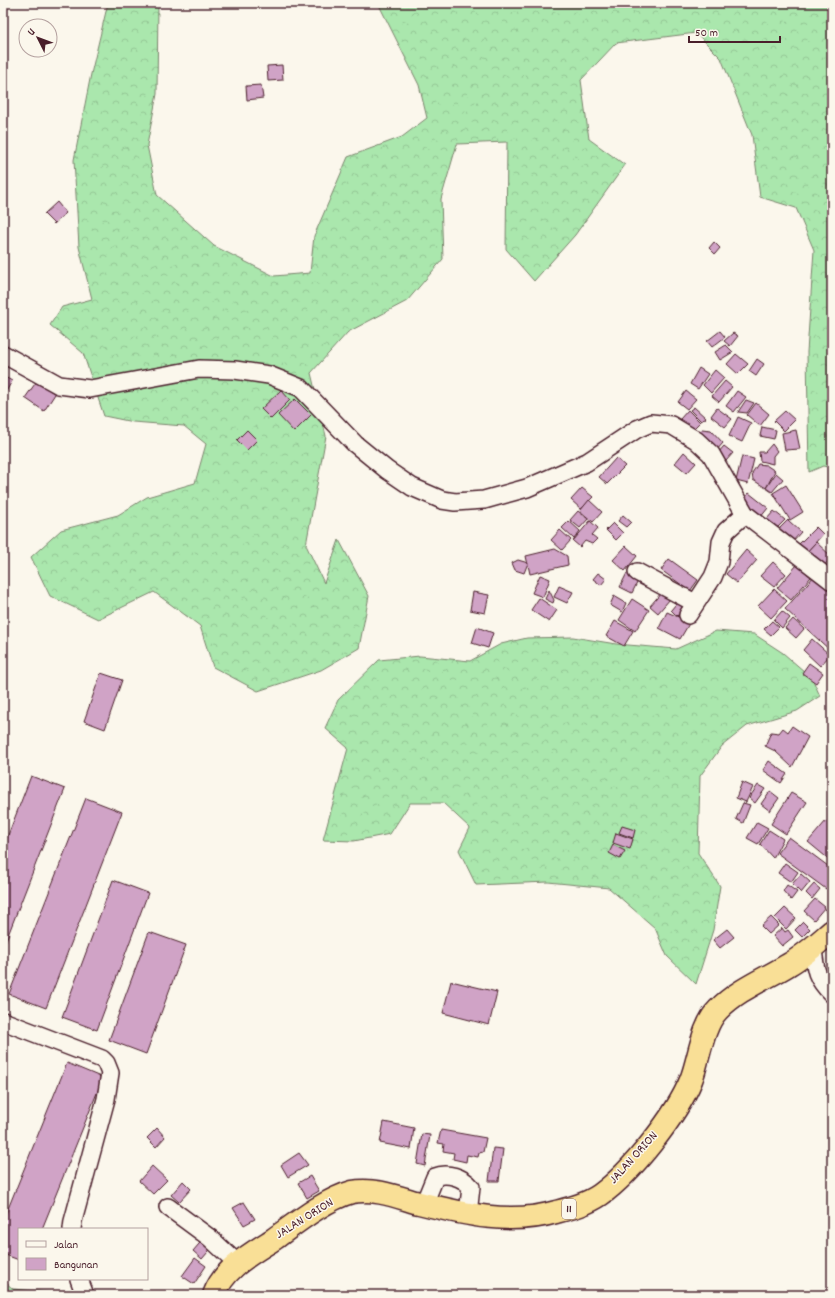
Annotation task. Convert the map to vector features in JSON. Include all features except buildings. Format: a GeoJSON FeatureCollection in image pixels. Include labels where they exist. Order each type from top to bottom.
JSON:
{"type":"FeatureCollection","features":[{"type":"Feature","properties":{"kind":"highway","name":"JALAN ORION"},"geometry":{"type":"LineString","coordinates":[[214,1295],[218,1286],[237,1263],[324,1205],[352,1192],[366,1191],[380,1193],[468,1214],[487,1217],[530,1218],[578,1206],[600,1195],[626,1172],[657,1135],[679,1104],[691,1081],[709,1024],[717,1010],[760,980],[789,964],[813,948],[832,931]]}},
{"type":"Feature","properties":{"kind":"street"},"geometry":{"type":"LineString","coordinates":[[3,354],[59,385],[90,389],[199,369],[235,370],[269,375],[290,382],[301,388],[355,444],[387,470],[412,486],[442,500],[456,502],[484,500],[527,488],[587,462],[637,429],[651,423],[671,425],[696,440],[711,454],[745,514],[832,581]]}},
{"type":"Feature","properties":{"kind":"street"},"geometry":{"type":"LineString","coordinates":[[637,572],[691,609],[713,577],[719,562],[721,542],[726,530],[745,514]]}},
{"type":"Feature","properties":{"kind":"street"},"geometry":{"type":"LineString","coordinates":[[813,948],[815,970],[822,984],[832,994]]}},
{"type":"Feature","properties":{"kind":"street"},"geometry":{"type":"LineString","coordinates":[[3,1021],[102,1059],[109,1069],[110,1078],[106,1099],[72,1228]]}},
{"type":"Feature","properties":{"kind":"street"},"geometry":{"type":"LineString","coordinates":[[424,1204],[435,1177],[443,1174],[465,1180],[471,1187],[468,1214]]}},
{"type":"Feature","properties":{"kind":"street"},"geometry":{"type":"LineString","coordinates":[[168,1207],[210,1238],[237,1263]]}},
{"type":"Feature","properties":{"kind":"street"},"geometry":{"type":"LineString","coordinates":[[79,1280],[85,1295]]}},
{"type":"Feature","properties":{"kind":"green space"},"geometry":{"type":"Polygon","coordinates":[[[108,3],[158,3],[157,94],[147,145],[157,195],[214,246],[274,276],[310,273],[314,236],[348,157],[402,137],[427,118],[419,85],[378,3],[832,3],[832,468],[823,466],[809,472],[807,352],[814,250],[796,208],[760,197],[752,135],[721,58],[696,33],[616,43],[581,80],[589,139],[625,165],[575,235],[534,281],[506,249],[507,142],[457,144],[441,199],[443,259],[407,301],[348,332],[311,373],[326,436],[306,545],[324,583],[339,540],[369,596],[359,648],[321,670],[258,691],[213,667],[200,626],[154,592],[98,619],[50,596],[31,557],[61,530],[118,515],[147,497],[195,483],[206,444],[184,426],[133,422],[104,416],[83,353],[50,325],[62,307],[92,299],[79,247],[74,160],[91,74],[108,3]]]}},
{"type":"Feature","properties":{"kind":"green space"},"geometry":{"type":"Polygon","coordinates":[[[716,631],[754,634],[783,653],[812,678],[820,696],[797,711],[747,726],[722,746],[700,776],[698,853],[720,886],[713,930],[696,984],[667,956],[655,928],[609,888],[548,882],[476,885],[459,850],[470,828],[443,803],[410,803],[390,834],[354,841],[323,840],[348,748],[325,728],[338,700],[379,660],[420,656],[470,661],[501,644],[527,638],[573,637],[616,644],[676,649],[716,631]]]}},
{"type":"Feature","properties":{"kind":"green space"},"geometry":{"type":"Polygon","coordinates":[[[3,1280],[13,1289],[61,1293],[63,1295],[3,1295],[3,1280]]]}}]}
